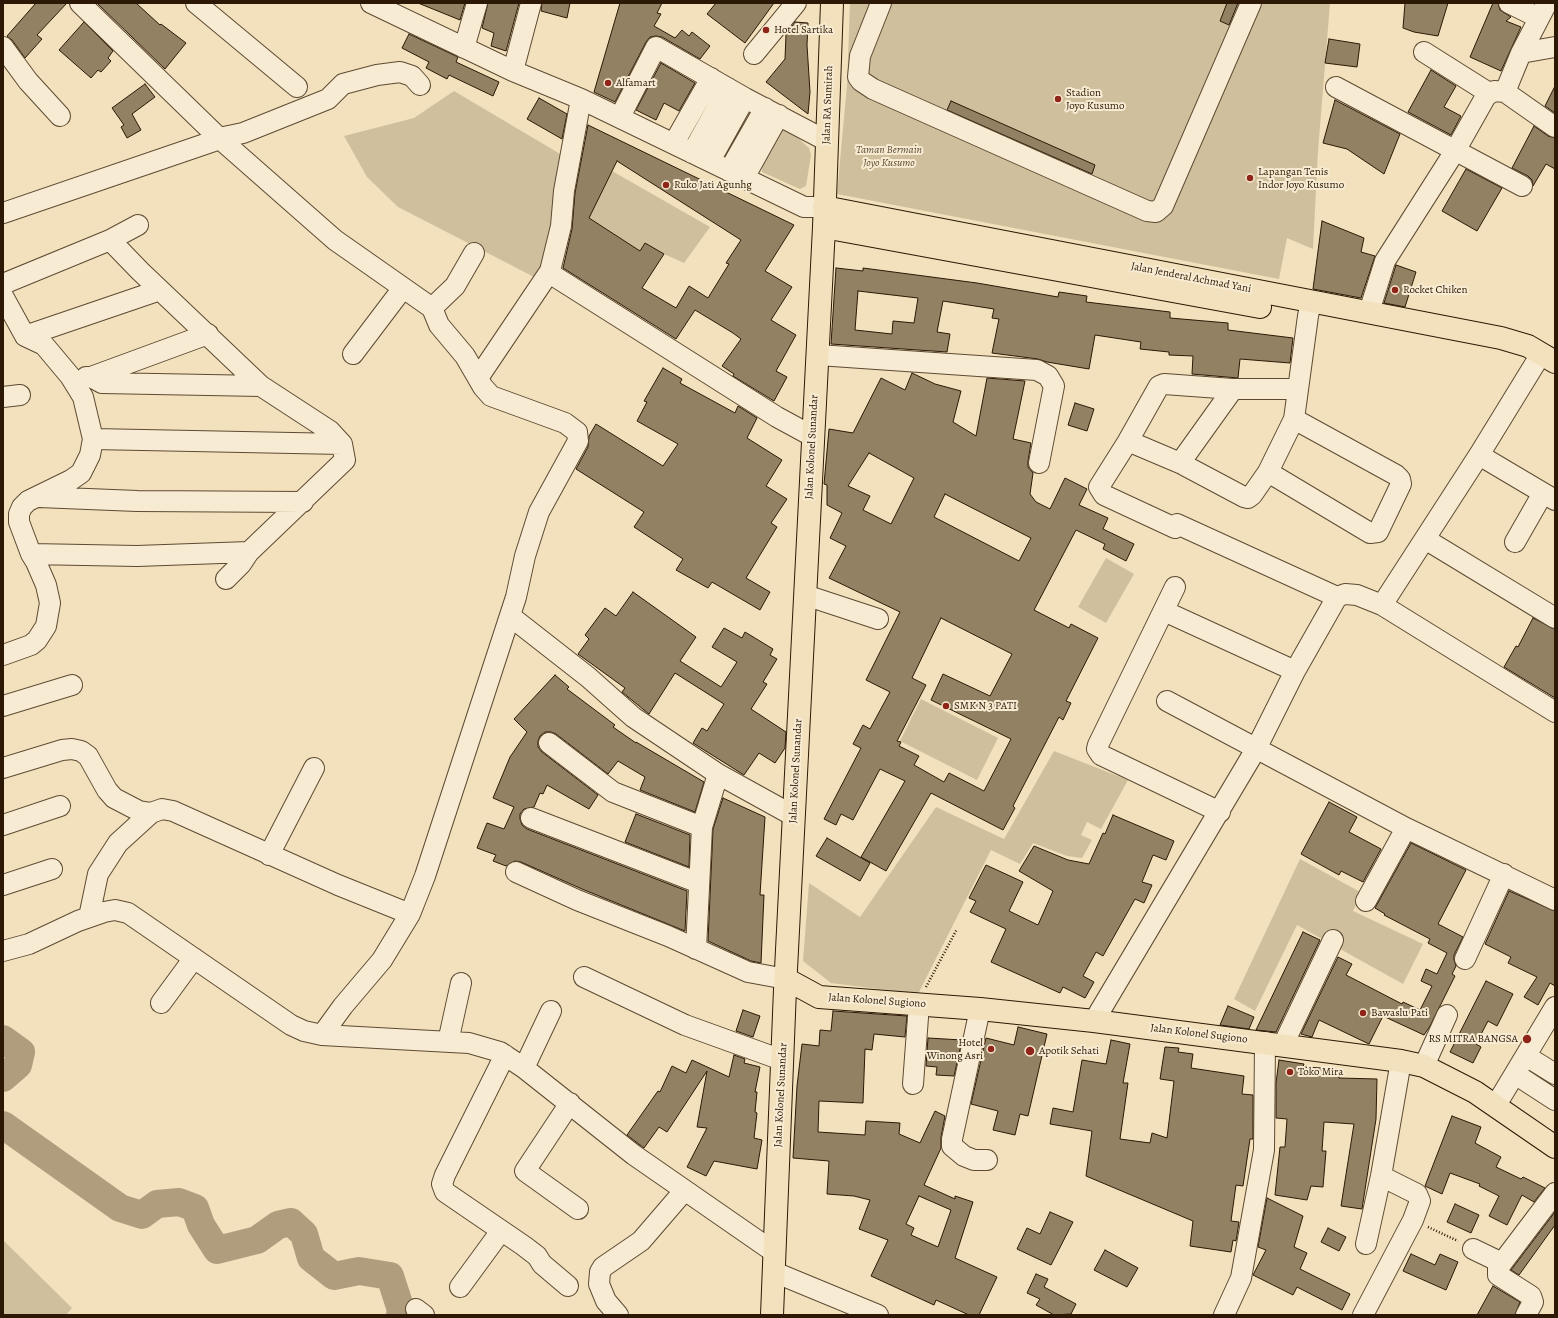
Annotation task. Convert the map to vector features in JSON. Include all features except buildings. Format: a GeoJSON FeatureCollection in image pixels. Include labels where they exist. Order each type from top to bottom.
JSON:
{"type":"FeatureCollection","features":[{"type":"Feature","properties":{"kind":"main road","name":"Jalan RA Sumirah"},"geometry":{"type":"LineString","coordinates":[[817,214],[827,141],[832,3]]}},
{"type":"Feature","properties":{"kind":"main road","name":"Jalan Jenderal Achmad Yani"},"geometry":{"type":"LineString","coordinates":[[817,214],[1309,309],[1544,360]]}},
{"type":"Feature","properties":{"kind":"main road","name":"Jalan Kolonel Sunandar"},"geometry":{"type":"LineString","coordinates":[[772,1315],[782,1060],[812,436],[818,355],[817,214]]}},
{"type":"Feature","properties":{"kind":"main road","name":"Jalan Jenderal Achmad Yani"},"geometry":{"type":"LineString","coordinates":[[1309,309],[1369,312],[1501,338],[1528,346],[1544,360],[1555,376]]}},
{"type":"Feature","properties":{"kind":"main road","name":"Jalan Kolonel Sugiono"},"geometry":{"type":"LineString","coordinates":[[786,979],[819,997],[980,1009],[1094,1021],[1274,1043],[1401,1061],[1424,1066],[1475,1092],[1555,1147]]}},
{"type":"Feature","properties":{"kind":"main road","name":"Jalan Kolonel Sugiono"},"geometry":{"type":"LineString","coordinates":[[785,1017],[819,997]]}},
{"type":"Feature","properties":{"kind":"street"},"geometry":{"type":"LineString","coordinates":[[80,3],[219,138],[335,240],[432,308],[439,325],[465,356],[491,396],[565,423],[577,432],[578,441],[539,512],[510,616],[425,876],[410,914],[382,960],[343,1006],[322,1035]]}},
{"type":"Feature","properties":{"kind":"street"},"geometry":{"type":"LineString","coordinates":[[196,3],[297,87]]}},
{"type":"Feature","properties":{"kind":"street"},"geometry":{"type":"LineString","coordinates":[[371,3],[513,71],[581,98],[817,214]]}},
{"type":"Feature","properties":{"kind":"street"},"geometry":{"type":"LineString","coordinates":[[464,48],[477,3]]}},
{"type":"Feature","properties":{"kind":"street"},"geometry":{"type":"LineString","coordinates":[[513,71],[531,3]]}},
{"type":"Feature","properties":{"kind":"street"},"geometry":{"type":"LineString","coordinates":[[754,54],[796,3]]}},
{"type":"Feature","properties":{"kind":"street"},"geometry":{"type":"LineString","coordinates":[[882,3],[860,56],[858,77],[861,81],[872,89],[1147,211],[1156,212],[1163,206],[1251,3]]}},
{"type":"Feature","properties":{"kind":"street"},"geometry":{"type":"LineString","coordinates":[[1369,312],[1385,261],[1455,151],[1497,93],[1524,52],[1543,10],[1509,3]]}},
{"type":"Feature","properties":{"kind":"street"},"geometry":{"type":"LineString","coordinates":[[1524,52],[1555,46]]}},
{"type":"Feature","properties":{"kind":"street"},"geometry":{"type":"LineString","coordinates":[[3,47],[28,81],[60,116]]}},
{"type":"Feature","properties":{"kind":"street"},"geometry":{"type":"LineString","coordinates":[[620,117],[656,47],[745,98],[827,141]]}},
{"type":"Feature","properties":{"kind":"street"},"geometry":{"type":"LineString","coordinates":[[1424,52],[1555,127]]}},
{"type":"Feature","properties":{"kind":"street"},"geometry":{"type":"LineString","coordinates":[[829,66],[858,67]]}},
{"type":"Feature","properties":{"kind":"street"},"geometry":{"type":"LineString","coordinates":[[3,213],[219,138],[243,133],[328,99],[343,84],[400,72],[412,76],[420,86]]}},
{"type":"Feature","properties":{"kind":"street"},"geometry":{"type":"LineString","coordinates":[[674,143],[710,78]]}},
{"type":"Feature","properties":{"kind":"street"},"geometry":{"type":"LineString","coordinates":[[1336,87],[1522,186]]}},
{"type":"Feature","properties":{"kind":"street"},"geometry":{"type":"LineString","coordinates":[[692,153],[728,88]]}},
{"type":"Feature","properties":{"kind":"street"},"geometry":{"type":"LineString","coordinates":[[478,378],[550,271],[561,226],[564,191],[581,98]]}},
{"type":"Feature","properties":{"kind":"street"},"geometry":{"type":"LineString","coordinates":[[710,161],[745,98]]}},
{"type":"Feature","properties":{"kind":"street"},"geometry":{"type":"LineString","coordinates":[[737,174],[772,112]]}},
{"type":"Feature","properties":{"kind":"street"},"geometry":{"type":"LineString","coordinates":[[3,284],[110,240],[138,226]]}},
{"type":"Feature","properties":{"kind":"street"},"geometry":{"type":"LineString","coordinates":[[110,240],[261,386],[330,431],[342,444],[345,460],[303,502],[249,552],[241,564],[226,579]]}},
{"type":"Feature","properties":{"kind":"street"},"geometry":{"type":"LineString","coordinates":[[432,308],[455,286],[474,253]]}},
{"type":"Feature","properties":{"kind":"street"},"geometry":{"type":"LineString","coordinates":[[550,271],[554,276],[777,417],[812,436]]}},
{"type":"Feature","properties":{"kind":"street"},"geometry":{"type":"LineString","coordinates":[[353,354],[402,288]]}},
{"type":"Feature","properties":{"kind":"street"},"geometry":{"type":"LineString","coordinates":[[25,336],[160,290]]}},
{"type":"Feature","properties":{"kind":"street"},"geometry":{"type":"LineString","coordinates":[[3,296],[25,336],[44,345],[70,376],[83,397],[93,439],[90,455],[80,473],[37,497],[22,507],[18,514],[19,522],[31,554],[46,585],[50,603],[46,626],[38,640],[31,645],[3,655]]}},
{"type":"Feature","properties":{"kind":"street"},"geometry":{"type":"LineString","coordinates":[[1128,441],[1180,463],[1248,498],[1252,495],[1268,472],[1294,419],[1309,309]]}},
{"type":"Feature","properties":{"kind":"street"},"geometry":{"type":"LineString","coordinates":[[70,376],[91,377],[208,334]]}},
{"type":"Feature","properties":{"kind":"street"},"geometry":{"type":"LineString","coordinates":[[818,355],[1037,370],[1048,376],[1054,386],[1039,463]]}},
{"type":"Feature","properties":{"kind":"street"},"geometry":{"type":"LineString","coordinates":[[1382,605],[1479,455],[1544,360]]}},
{"type":"Feature","properties":{"kind":"street"},"geometry":{"type":"LineString","coordinates":[[91,377],[102,383],[261,386]]}},
{"type":"Feature","properties":{"kind":"street"},"geometry":{"type":"LineString","coordinates":[[1298,389],[1233,389],[1164,384],[1159,386],[1128,441],[1099,487],[1104,495],[1175,528],[1177,524],[1337,597]]}},
{"type":"Feature","properties":{"kind":"street"},"geometry":{"type":"LineString","coordinates":[[1180,463],[1233,389]]}},
{"type":"Feature","properties":{"kind":"street"},"geometry":{"type":"LineString","coordinates":[[1268,472],[1370,533],[1378,532],[1402,484],[1396,475],[1294,419]]}},
{"type":"Feature","properties":{"kind":"street"},"geometry":{"type":"LineString","coordinates":[[93,439],[342,444]]}},
{"type":"Feature","properties":{"kind":"street"},"geometry":{"type":"LineString","coordinates":[[1479,455],[1549,497],[1514,542]]}},
{"type":"Feature","properties":{"kind":"street"},"geometry":{"type":"LineString","coordinates":[[37,497],[137,501],[303,502]]}},
{"type":"Feature","properties":{"kind":"street"},"geometry":{"type":"LineString","coordinates":[[1425,538],[1555,618]]}},
{"type":"Feature","properties":{"kind":"street"},"geometry":{"type":"LineString","coordinates":[[31,554],[137,556],[249,552]]}},
{"type":"Feature","properties":{"kind":"street"},"geometry":{"type":"LineString","coordinates":[[1175,587],[1097,749],[1101,755],[1220,812]]}},
{"type":"Feature","properties":{"kind":"street"},"geometry":{"type":"LineString","coordinates":[[805,594],[878,619]]}},
{"type":"Feature","properties":{"kind":"street"},"geometry":{"type":"LineString","coordinates":[[1094,1021],[1220,812],[1256,749],[1295,671],[1337,597],[1345,594],[1357,595],[1382,605],[1555,712]]}},
{"type":"Feature","properties":{"kind":"street"},"geometry":{"type":"LineString","coordinates":[[1164,611],[1295,671]]}},
{"type":"Feature","properties":{"kind":"street"},"geometry":{"type":"LineString","coordinates":[[510,616],[588,677],[633,717],[718,774],[794,816]]}},
{"type":"Feature","properties":{"kind":"street"},"geometry":{"type":"LineString","coordinates":[[3,706],[72,685]]}},
{"type":"Feature","properties":{"kind":"street"},"geometry":{"type":"LineString","coordinates":[[1167,701],[1406,828],[1504,874],[1555,900]]}},
{"type":"Feature","properties":{"kind":"street"},"geometry":{"type":"LineString","coordinates":[[549,743],[613,792],[702,827]]}},
{"type":"Feature","properties":{"kind":"street"},"geometry":{"type":"LineString","coordinates":[[3,768],[62,750],[72,749],[81,751],[88,756],[107,790],[114,798],[139,811],[151,813]]}},
{"type":"Feature","properties":{"kind":"street"},"geometry":{"type":"LineString","coordinates":[[269,855],[314,768]]}},
{"type":"Feature","properties":{"kind":"street"},"geometry":{"type":"LineString","coordinates":[[696,949],[702,827],[718,774]]}},
{"type":"Feature","properties":{"kind":"street"},"geometry":{"type":"LineString","coordinates":[[3,826],[60,806]]}},
{"type":"Feature","properties":{"kind":"street"},"geometry":{"type":"LineString","coordinates":[[89,917],[98,874],[118,843],[151,813],[162,809],[174,810],[269,855],[410,914]]}},
{"type":"Feature","properties":{"kind":"street"},"geometry":{"type":"LineString","coordinates":[[531,818],[699,883]]}},
{"type":"Feature","properties":{"kind":"street"},"geometry":{"type":"LineString","coordinates":[[1366,901],[1406,828]]}},
{"type":"Feature","properties":{"kind":"street"},"geometry":{"type":"LineString","coordinates":[[3,885],[52,869]]}},
{"type":"Feature","properties":{"kind":"street"},"geometry":{"type":"LineString","coordinates":[[516,872],[577,900],[748,972],[786,979]]}},
{"type":"Feature","properties":{"kind":"street"},"geometry":{"type":"LineString","coordinates":[[1465,959],[1504,874]]}},
{"type":"Feature","properties":{"kind":"street"},"geometry":{"type":"LineString","coordinates":[[3,952],[29,944],[89,917],[116,910],[128,913],[291,1025],[304,1031],[322,1035],[469,1043],[485,1046],[505,1055],[524,1068],[634,1155],[684,1191],[774,1262],[878,1315]]}},
{"type":"Feature","properties":{"kind":"street"},"geometry":{"type":"LineString","coordinates":[[1224,1315],[1241,1278],[1264,1150],[1274,1043],[1333,940]]}},
{"type":"Feature","properties":{"kind":"street"},"geometry":{"type":"LineString","coordinates":[[161,1003],[194,958]]}},
{"type":"Feature","properties":{"kind":"street"},"geometry":{"type":"LineString","coordinates":[[584,977],[685,1025],[782,1060]]}},
{"type":"Feature","properties":{"kind":"street"},"geometry":{"type":"LineString","coordinates":[[448,1042],[461,983]]}},
{"type":"Feature","properties":{"kind":"street"},"geometry":{"type":"LineString","coordinates":[[913,1084],[918,1004]]}},
{"type":"Feature","properties":{"kind":"street"},"geometry":{"type":"LineString","coordinates":[[1496,1105],[1555,1007]]}},
{"type":"Feature","properties":{"kind":"street"},"geometry":{"type":"LineString","coordinates":[[980,1009],[952,1139],[952,1146],[964,1156],[974,1160],[986,1160]]}},
{"type":"Feature","properties":{"kind":"street"},"geometry":{"type":"LineString","coordinates":[[524,1068],[551,1011]]}},
{"type":"Feature","properties":{"kind":"street"},"geometry":{"type":"LineString","coordinates":[[1424,1066],[1448,1015]]}},
{"type":"Feature","properties":{"kind":"street"},"geometry":{"type":"LineString","coordinates":[[505,1055],[445,1175],[442,1184],[445,1192],[537,1256],[542,1264],[568,1286]]}},
{"type":"Feature","properties":{"kind":"street"},"geometry":{"type":"LineString","coordinates":[[1526,1056],[1555,1074]]}},
{"type":"Feature","properties":{"kind":"street"},"geometry":{"type":"LineString","coordinates":[[1366,1244],[1381,1176],[1401,1061]]}},
{"type":"Feature","properties":{"kind":"street"},"geometry":{"type":"LineString","coordinates":[[1515,1074],[1555,1100]]}},
{"type":"Feature","properties":{"kind":"street"},"geometry":{"type":"LineString","coordinates":[[570,1103],[525,1171],[578,1209]]}},
{"type":"Feature","properties":{"kind":"street"},"geometry":{"type":"LineString","coordinates":[[1363,1315],[1413,1220],[1420,1201],[1417,1194],[1381,1176]]}},
{"type":"Feature","properties":{"kind":"street"},"geometry":{"type":"LineString","coordinates":[[610,1312],[600,1284],[600,1272],[603,1267],[641,1241],[684,1191]]}},
{"type":"Feature","properties":{"kind":"street"},"geometry":{"type":"LineString","coordinates":[[1526,1315],[1533,1302],[1530,1296],[1498,1275],[1498,1268],[1555,1192]]}},
{"type":"Feature","properties":{"kind":"street"},"geometry":{"type":"LineString","coordinates":[[460,1287],[501,1231]]}},
{"type":"Feature","properties":{"kind":"street"},"geometry":{"type":"LineString","coordinates":[[1473,1249],[1502,1263]]}},
{"type":"Feature","properties":{"kind":"path"},"geometry":{"type":"LineString","coordinates":[[918,1004],[957,929]]}},
{"type":"Feature","properties":{"kind":"path"},"geometry":{"type":"LineString","coordinates":[[1413,1220],[1473,1249]]}},
{"type":"Feature","properties":{"kind":"green space","name":"Taman Bermain Joyo Kusumo"},"geometry":{"type":"Polygon","coordinates":[[[850,3],[1330,3],[1318,151],[1313,249],[1287,238],[1279,279],[837,194],[847,85],[850,3]]]}},
{"type":"Feature","properties":{"kind":"green space"},"geometry":{"type":"Polygon","coordinates":[[[454,91],[567,158],[540,280],[398,207],[367,177],[344,136],[414,118],[454,91]]]}},
{"type":"Feature","properties":{"kind":"green space"},"geometry":{"type":"Polygon","coordinates":[[[777,127],[798,138],[809,148],[811,155],[806,186],[800,189],[762,172],[761,156],[777,127]]]}},
{"type":"Feature","properties":{"kind":"green space"},"geometry":{"type":"Polygon","coordinates":[[[612,171],[710,227],[684,263],[645,243],[640,251],[589,218],[612,171]]]}},
{"type":"Feature","properties":{"kind":"green space"},"geometry":{"type":"Polygon","coordinates":[[[1106,558],[1134,574],[1106,623],[1078,607],[1106,558]]]}},
{"type":"Feature","properties":{"kind":"green space"},"geometry":{"type":"Polygon","coordinates":[[[921,699],[998,738],[977,780],[900,741],[921,699]]]}},
{"type":"Feature","properties":{"kind":"green space"},"geometry":{"type":"Polygon","coordinates":[[[1054,751],[1128,780],[1101,829],[1087,822],[1081,835],[1092,840],[1082,858],[1067,856],[1033,843],[1020,864],[991,850],[918,994],[831,983],[803,961],[809,883],[860,917],[936,807],[1004,839],[1054,751]]]}},
{"type":"Feature","properties":{"kind":"green space"},"geometry":{"type":"Polygon","coordinates":[[[1300,859],[1362,893],[1353,911],[1423,944],[1403,984],[1297,925],[1255,1011],[1234,999],[1300,859]]]}},
{"type":"Feature","properties":{"kind":"green space"},"geometry":{"type":"Polygon","coordinates":[[[3,1240],[72,1308],[66,1315],[3,1315],[3,1240]]]}},
{"type":"Feature","properties":{"kind":"waterway"},"geometry":{"type":"LineString","coordinates":[[3,1039],[21,1052],[18,1065],[3,1078]]}},
{"type":"Feature","properties":{"kind":"waterway"},"geometry":{"type":"LineString","coordinates":[[3,1125],[120,1208],[142,1215],[157,1204],[179,1202],[195,1208],[201,1225],[217,1250],[257,1240],[278,1225],[291,1222],[304,1234],[311,1258],[334,1276],[359,1271],[390,1276],[401,1310],[400,1315]]}},
{"type":"Feature","properties":{"kind":"place","name":"Hotel Sartika"},"geometry":{"type":"Point","coordinates":[766,30]}},
{"type":"Feature","properties":{"kind":"place","name":"Alfamart"},"geometry":{"type":"Point","coordinates":[608,83]}},
{"type":"Feature","properties":{"kind":"place","name":"Stadion Joyo Kusumo"},"geometry":{"type":"Point","coordinates":[1058,99]}},
{"type":"Feature","properties":{"kind":"place","name":"Lapangan Tenis Indor Joyo Kusumo"},"geometry":{"type":"Point","coordinates":[1250,178]}},
{"type":"Feature","properties":{"kind":"place","name":"Ruko Jati Agunhg"},"geometry":{"type":"Point","coordinates":[666,185]}},
{"type":"Feature","properties":{"kind":"place","name":"Rocket Chiken"},"geometry":{"type":"Point","coordinates":[1395,290]}},
{"type":"Feature","properties":{"kind":"place","name":"SMK N 3 PATI"},"geometry":{"type":"Point","coordinates":[946,706]}},
{"type":"Feature","properties":{"kind":"place","name":"Bawaslu Pati"},"geometry":{"type":"Point","coordinates":[1363,1013]}},
{"type":"Feature","properties":{"kind":"place","name":"RS MITRA BANGSA"},"geometry":{"type":"Point","coordinates":[1527,1039]}},
{"type":"Feature","properties":{"kind":"place","name":"Hotel Winong Asri"},"geometry":{"type":"Point","coordinates":[991,1049]}},
{"type":"Feature","properties":{"kind":"place","name":"Apotik Sehati"},"geometry":{"type":"Point","coordinates":[1030,1051]}},
{"type":"Feature","properties":{"kind":"place","name":"Toko Mira"},"geometry":{"type":"Point","coordinates":[1290,1072]}}]}
